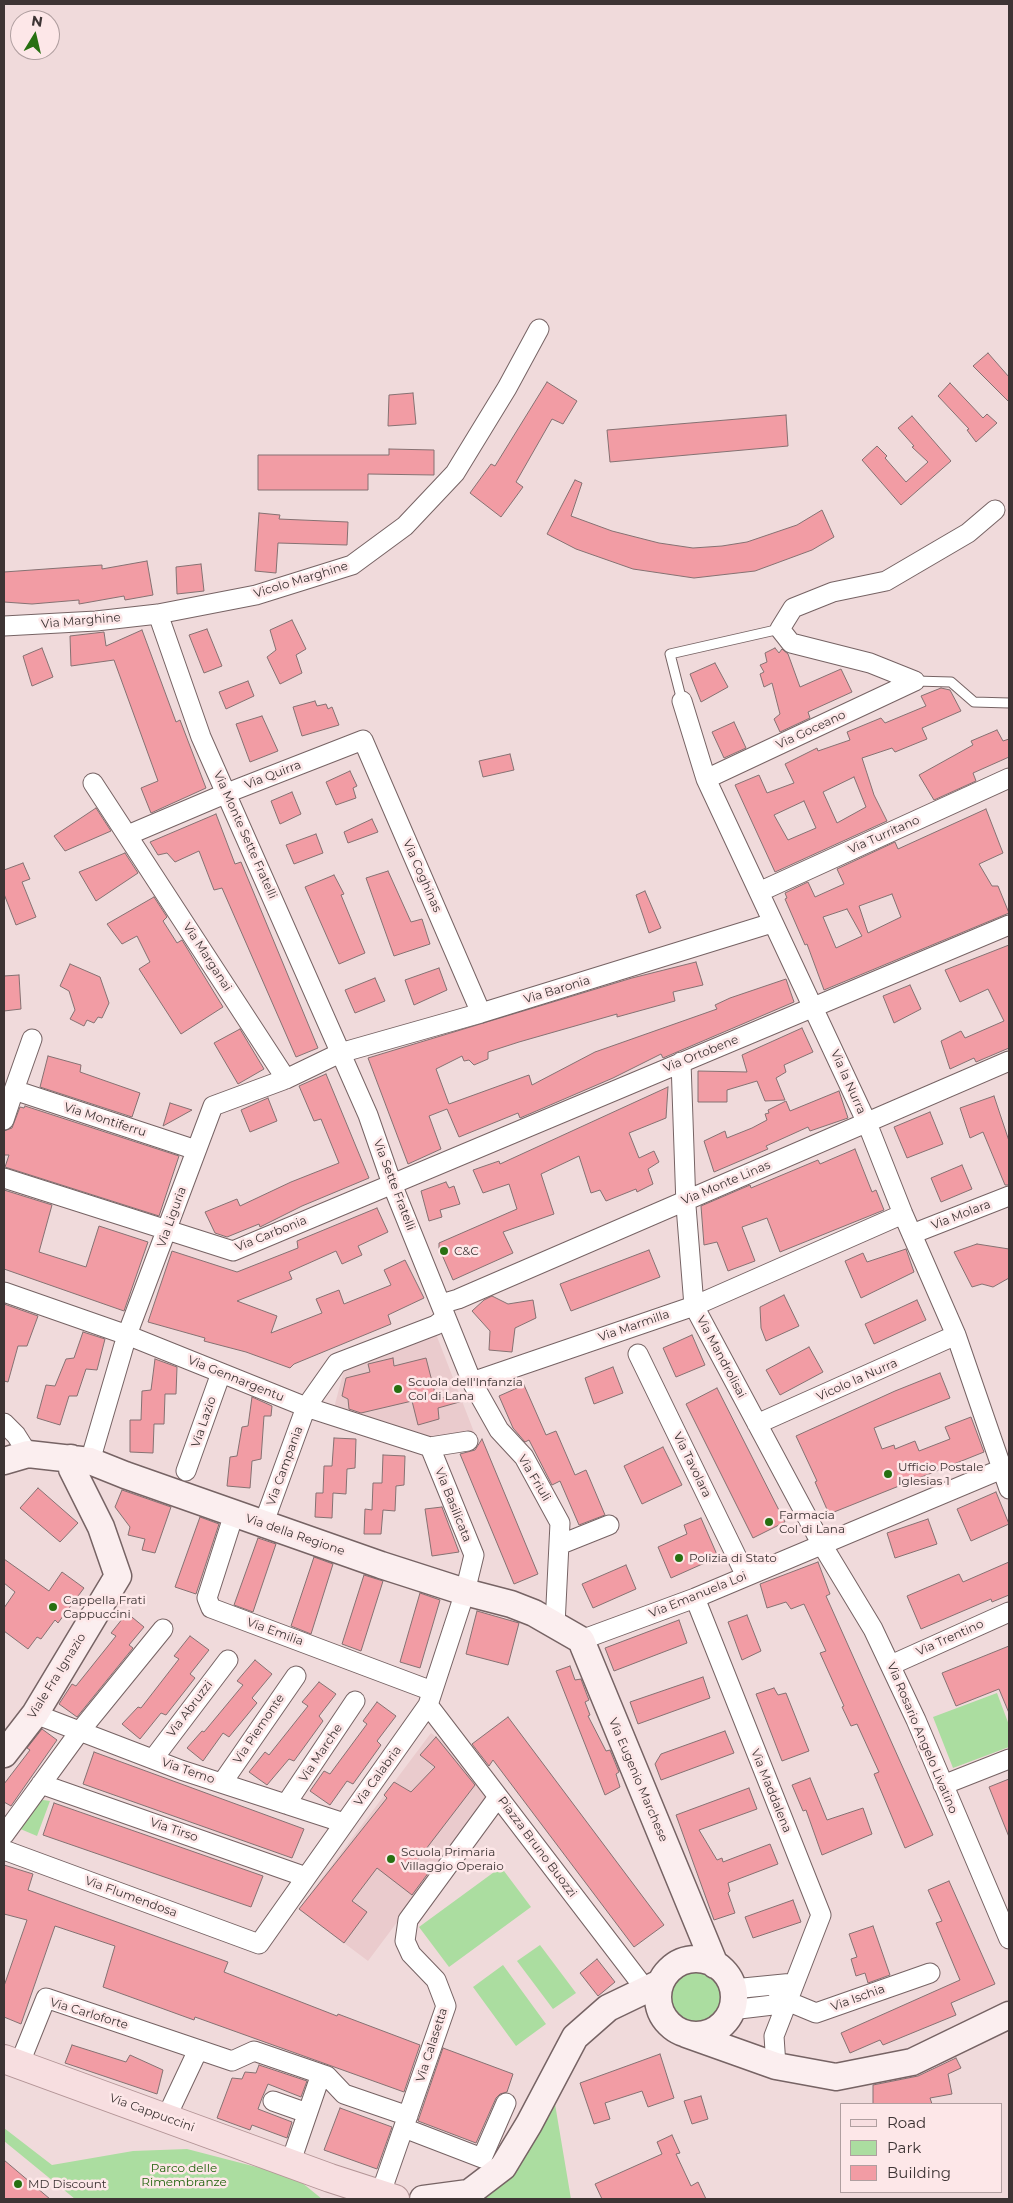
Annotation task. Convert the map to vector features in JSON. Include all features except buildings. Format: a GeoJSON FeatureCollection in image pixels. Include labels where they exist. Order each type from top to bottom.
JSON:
{"type":"FeatureCollection","features":[{"type":"Feature","properties":{"kind":"main road","name":"Via Cappuccini"},"geometry":{"type":"LineString","coordinates":[[11,2062],[295,2165],[390,2190]]}},
{"type":"Feature","properties":{"kind":"main road","name":"Via Cappuccini"},"geometry":{"type":"LineString","coordinates":[[295,2165],[335,2199]]}},
{"type":"Feature","properties":{"kind":"street","name":"Vicolo Marghine"},"geometry":{"type":"LineString","coordinates":[[158,614],[256,595],[352,564],[405,526],[455,474],[507,388],[539,329]]}},
{"type":"Feature","properties":{"kind":"street"},"geometry":{"type":"LineString","coordinates":[[915,681],[870,663],[791,643],[780,629],[794,608],[833,592],[886,581],[961,538],[995,510]]}},
{"type":"Feature","properties":{"kind":"street","name":"Via Marghine"},"geometry":{"type":"LineString","coordinates":[[4,626],[96,621],[158,614]]}},
{"type":"Feature","properties":{"kind":"street","name":"Via Monte Sette Fratelli"},"geometry":{"type":"LineString","coordinates":[[158,614],[201,737],[340,1053]]}},
{"type":"Feature","properties":{"kind":"street","name":"Via Goceano"},"geometry":{"type":"LineString","coordinates":[[706,779],[915,681]]}},
{"type":"Feature","properties":{"kind":"street","name":"Via la Nurra"},"geometry":{"type":"LineString","coordinates":[[682,701],[706,779],[867,1124],[902,1214],[956,1335],[1005,1468]]}},
{"type":"Feature","properties":{"kind":"street","name":"Via Quirra"},"geometry":{"type":"LineString","coordinates":[[128,835],[227,793],[362,740]]}},
{"type":"Feature","properties":{"kind":"street","name":"Via Coghinas"},"geometry":{"type":"LineString","coordinates":[[362,740],[482,1013]]}},
{"type":"Feature","properties":{"kind":"street","name":"Via Turritano"},"geometry":{"type":"LineString","coordinates":[[759,892],[1009,778]]}},
{"type":"Feature","properties":{"kind":"street","name":"Via Marganai"},"geometry":{"type":"LineString","coordinates":[[93,783],[286,1079]]}},
{"type":"Feature","properties":{"kind":"street","name":"Via Baronia"},"geometry":{"type":"LineString","coordinates":[[340,1053],[482,1013],[772,923]]}},
{"type":"Feature","properties":{"kind":"street","name":"Via Ortobene"},"geometry":{"type":"LineString","coordinates":[[392,1184],[1009,925]]}},
{"type":"Feature","properties":{"kind":"street"},"geometry":{"type":"LineString","coordinates":[[4,1120],[32,1039]]}},
{"type":"Feature","properties":{"kind":"street","name":"Via Liguria"},"geometry":{"type":"LineString","coordinates":[[81,1459],[212,1106],[286,1079],[340,1053]]}},
{"type":"Feature","properties":{"kind":"street","name":"Via Sette Fratelli"},"geometry":{"type":"LineString","coordinates":[[340,1053],[368,1115],[392,1184],[443,1311]]}},
{"type":"Feature","properties":{"kind":"street","name":"Via Monte Linas"},"geometry":{"type":"LineString","coordinates":[[443,1311],[458,1299],[867,1124],[1009,1061]]}},
{"type":"Feature","properties":{"kind":"street","name":"Via Mandrolisai"},"geometry":{"type":"LineString","coordinates":[[681,1062],[686,1200],[694,1306],[821,1544]]}},
{"type":"Feature","properties":{"kind":"street","name":"Via Montiferru"},"geometry":{"type":"LineString","coordinates":[[14,1090],[196,1150]]}},
{"type":"Feature","properties":{"kind":"street","name":"Via Carbonia"},"geometry":{"type":"LineString","coordinates":[[4,1178],[233,1251],[392,1184]]}},
{"type":"Feature","properties":{"kind":"street","name":"Via Molara"},"geometry":{"type":"LineString","coordinates":[[912,1234],[1009,1196]]}},
{"type":"Feature","properties":{"kind":"street","name":"Via Marmilla"},"geometry":{"type":"LineString","coordinates":[[472,1382],[694,1306],[902,1214]]}},
{"type":"Feature","properties":{"kind":"street","name":"Via Gennargentu"},"geometry":{"type":"LineString","coordinates":[[4,1292],[127,1336],[306,1407],[430,1446]]}},
{"type":"Feature","properties":{"kind":"street"},"geometry":{"type":"LineString","coordinates":[[306,1407],[337,1363],[436,1325],[443,1311]]}},
{"type":"Feature","properties":{"kind":"street","name":"Via Friuli"},"geometry":{"type":"LineString","coordinates":[[443,1311],[472,1382],[499,1430],[524,1457],[560,1523],[555,1625]]}},
{"type":"Feature","properties":{"kind":"street","name":"Vicolo la Nurra"},"geometry":{"type":"LineString","coordinates":[[757,1424],[956,1335]]}},
{"type":"Feature","properties":{"kind":"street","name":"Via Tavolara"},"geometry":{"type":"LineString","coordinates":[[638,1354],[746,1576]]}},
{"type":"Feature","properties":{"kind":"street","name":"Via Lazio"},"geometry":{"type":"LineString","coordinates":[[186,1472],[221,1373]]}},
{"type":"Feature","properties":{"kind":"street","name":"Via Campania"},"geometry":{"type":"LineString","coordinates":[[263,1525],[306,1407]]}},
{"type":"Feature","properties":{"kind":"street"},"geometry":{"type":"LineString","coordinates":[[4,1424],[16,1435],[16,1458]]}},
{"type":"Feature","properties":{"kind":"street"},"geometry":{"type":"LineString","coordinates":[[430,1446],[468,1441]]}},
{"type":"Feature","properties":{"kind":"street","name":"Via Basilicata"},"geometry":{"type":"LineString","coordinates":[[430,1446],[474,1555],[465,1592]]}},
{"type":"Feature","properties":{"kind":"street","name":"Via della Regione"},"geometry":{"type":"LineString","coordinates":[[16,1458],[81,1459],[263,1525],[465,1592],[511,1604],[534,1613],[580,1640]]}},
{"type":"Feature","properties":{"kind":"street","name":"Viale Fra Ignazio"},"geometry":{"type":"LineString","coordinates":[[4,1754],[34,1714],[118,1576],[101,1527],[72,1470],[81,1459]]}},
{"type":"Feature","properties":{"kind":"street"},"geometry":{"type":"LineString","coordinates":[[1005,1468],[1009,1489]]}},
{"type":"Feature","properties":{"kind":"street","name":"Via Emanuela Loi"},"geometry":{"type":"LineString","coordinates":[[580,1640],[695,1598],[1005,1468]]}},
{"type":"Feature","properties":{"kind":"street","name":"Via Emilia"},"geometry":{"type":"LineString","coordinates":[[234,1514],[207,1598],[211,1608],[430,1698]]}},
{"type":"Feature","properties":{"kind":"street"},"geometry":{"type":"LineString","coordinates":[[559,1545],[609,1525]]}},
{"type":"Feature","properties":{"kind":"street","name":"Via Rosario Angelo Livatino"},"geometry":{"type":"LineString","coordinates":[[821,1544],[873,1629],[891,1665],[1009,1939]]}},
{"type":"Feature","properties":{"kind":"street","name":"Via Calabria"},"geometry":{"type":"LineString","coordinates":[[259,1944],[430,1698],[465,1592]]}},
{"type":"Feature","properties":{"kind":"street","name":"Via Maddalena"},"geometry":{"type":"LineString","coordinates":[[695,1598],[821,1915],[774,2036],[776,2066]]}},
{"type":"Feature","properties":{"kind":"street","name":"Via Trentino"},"geometry":{"type":"LineString","coordinates":[[891,1665],[1009,1612]]}},
{"type":"Feature","properties":{"kind":"street"},"geometry":{"type":"LineString","coordinates":[[4,1835],[80,1731],[163,1629]]}},
{"type":"Feature","properties":{"kind":"street","name":"Via Eugenio Marchese"},"geometry":{"type":"LineString","coordinates":[[580,1640],[716,1965]]}},
{"type":"Feature","properties":{"kind":"street","name":"Via Abruzzi"},"geometry":{"type":"LineString","coordinates":[[153,1759],[228,1660]]}},
{"type":"Feature","properties":{"kind":"street","name":"Via Piemonte"},"geometry":{"type":"LineString","coordinates":[[222,1783],[296,1676]]}},
{"type":"Feature","properties":{"kind":"street","name":"Piazza Bruno Buozzi"},"geometry":{"type":"LineString","coordinates":[[430,1698],[498,1796],[661,1979]]}},
{"type":"Feature","properties":{"kind":"street","name":"Via Marche"},"geometry":{"type":"LineString","coordinates":[[286,1804],[355,1701]]}},
{"type":"Feature","properties":{"kind":"street","name":"Via Temo"},"geometry":{"type":"LineString","coordinates":[[34,1714],[153,1759],[344,1823]]}},
{"type":"Feature","properties":{"kind":"street"},"geometry":{"type":"LineString","coordinates":[[943,1785],[1009,1760]]}},
{"type":"Feature","properties":{"kind":"street","name":"Via Tirso"},"geometry":{"type":"LineString","coordinates":[[41,1784],[306,1877]]}},
{"type":"Feature","properties":{"kind":"street","name":"Via Calasetta"},"geometry":{"type":"LineString","coordinates":[[390,2190],[406,2122],[446,2006],[436,1980],[411,1954],[405,1941],[408,1920],[498,1796]]}},
{"type":"Feature","properties":{"kind":"street","name":"Via Flumendosa"},"geometry":{"type":"LineString","coordinates":[[4,1850],[259,1944]]}},
{"type":"Feature","properties":{"kind":"street"},"geometry":{"type":"LineString","coordinates":[[696,1920],[661,1979],[658,1994],[659,2007],[664,2018],[686,2034],[776,2066],[836,2076],[912,2062],[1009,2015]]}},
{"type":"Feature","properties":{"kind":"street"},"geometry":{"type":"LineString","coordinates":[[423,2199],[464,2196],[503,2167],[529,2124],[575,2037],[608,2008],[696,1959],[716,1965],[729,1980],[729,2007],[776,2066]]}},
{"type":"Feature","properties":{"kind":"street","name":"Via Ischia"},"geometry":{"type":"LineString","coordinates":[[787,2001],[816,2013],[930,1972]]}},
{"type":"Feature","properties":{"kind":"street","name":"Via Maddalena"},"geometry":{"type":"LineString","coordinates":[[729,2007],[773,2005],[794,1983]]}},
{"type":"Feature","properties":{"kind":"street","name":"Via Carloforte"},"geometry":{"type":"LineString","coordinates":[[11,2062],[46,1998],[232,2061],[254,2051],[327,2076],[344,2094],[482,2158],[506,2102]]}},
{"type":"Feature","properties":{"kind":"street"},"geometry":{"type":"LineString","coordinates":[[686,2034],[706,2033],[729,2007]]}},
{"type":"Feature","properties":{"kind":"street"},"geometry":{"type":"LineString","coordinates":[[608,2008],[664,2018]]}},
{"type":"Feature","properties":{"kind":"street"},"geometry":{"type":"LineString","coordinates":[[166,2118],[198,2050]]}},
{"type":"Feature","properties":{"kind":"street"},"geometry":{"type":"LineString","coordinates":[[295,2165],[307,2113],[321,2074]]}},
{"type":"Feature","properties":{"kind":"street"},"geometry":{"type":"LineString","coordinates":[[273,2101],[307,2113]]}},
{"type":"Feature","properties":{"kind":"lane"},"geometry":{"type":"LineString","coordinates":[[682,701],[670,654],[780,629]]}},
{"type":"Feature","properties":{"kind":"lane"},"geometry":{"type":"LineString","coordinates":[[915,681],[951,682],[974,702],[1009,703]]}},
{"type":"Feature","properties":{"kind":"shaded area","name":"Scuola dell'Infanzia Col di Lana"},"geometry":{"type":"Polygon","coordinates":[[[436,1334],[474,1432],[424,1439],[334,1408],[344,1370],[436,1334]]]}},
{"type":"Feature","properties":{"kind":"shaded area","name":"Scuola Primaria Villaggio Operaio"},"geometry":{"type":"Polygon","coordinates":[[[431,1733],[462,1756],[490,1798],[368,1961],[299,1909],[431,1733]]]}},
{"type":"Feature","properties":{"kind":"green space"},"geometry":{"type":"Polygon","coordinates":[[[997,1693],[1009,1725],[1009,1747],[953,1768],[933,1717],[997,1693]]]}},
{"type":"Feature","properties":{"kind":"green space"},"geometry":{"type":"Polygon","coordinates":[[[37,1799],[50,1801],[37,1836],[18,1828],[37,1799]]]}},
{"type":"Feature","properties":{"kind":"green space"},"geometry":{"type":"Polygon","coordinates":[[[501,1867],[531,1907],[449,1967],[419,1927],[501,1867]]]}},
{"type":"Feature","properties":{"kind":"green space"},"geometry":{"type":"Polygon","coordinates":[[[540,1945],[576,1993],[553,2009],[517,1961],[540,1945]]]}},
{"type":"Feature","properties":{"kind":"green space"},"geometry":{"type":"Polygon","coordinates":[[[503,1965],[546,2024],[516,2046],[473,1987],[503,1965]]]}},
{"type":"Feature","properties":{"kind":"green space"},"geometry":{"type":"Polygon","coordinates":[[[691,1970],[701,1970],[711,1974],[719,1982],[723,1997],[719,2012],[711,2020],[701,2024],[691,2024],[681,2020],[673,2012],[669,2002],[669,1992],[673,1982],[681,1974],[691,1970]]]}},
{"type":"Feature","properties":{"kind":"green space"},"geometry":{"type":"Polygon","coordinates":[[[555,2104],[571,2199],[471,2199],[504,2181],[555,2104]]]}},
{"type":"Feature","properties":{"kind":"green space","name":"Parco delle Rimembranze"},"geometry":{"type":"Polygon","coordinates":[[[4,2128],[52,2165],[133,2151],[187,2149],[295,2177],[322,2199],[75,2199],[4,2141],[4,2128]]]}},
{"type":"Feature","properties":{"kind":"place","name":"C&C"},"geometry":{"type":"Point","coordinates":[444,1251]}},
{"type":"Feature","properties":{"kind":"place","name":"Scuola dell'Infanzia Col di Lana"},"geometry":{"type":"Point","coordinates":[398,1389]}},
{"type":"Feature","properties":{"kind":"place","name":"Ufficio Postale Iglesias 1"},"geometry":{"type":"Point","coordinates":[888,1474]}},
{"type":"Feature","properties":{"kind":"place","name":"Farmacia Col di Lana"},"geometry":{"type":"Point","coordinates":[769,1522]}},
{"type":"Feature","properties":{"kind":"place","name":"Polizia di Stato"},"geometry":{"type":"Point","coordinates":[679,1558]}},
{"type":"Feature","properties":{"kind":"place","name":"Cappella Frati Cappuccini"},"geometry":{"type":"Point","coordinates":[53,1607]}},
{"type":"Feature","properties":{"kind":"place","name":"Scuola Primaria Villaggio Operaio"},"geometry":{"type":"Point","coordinates":[391,1859]}},
{"type":"Feature","properties":{"kind":"place","name":"MD Discount"},"geometry":{"type":"Point","coordinates":[18,2184]}}]}
